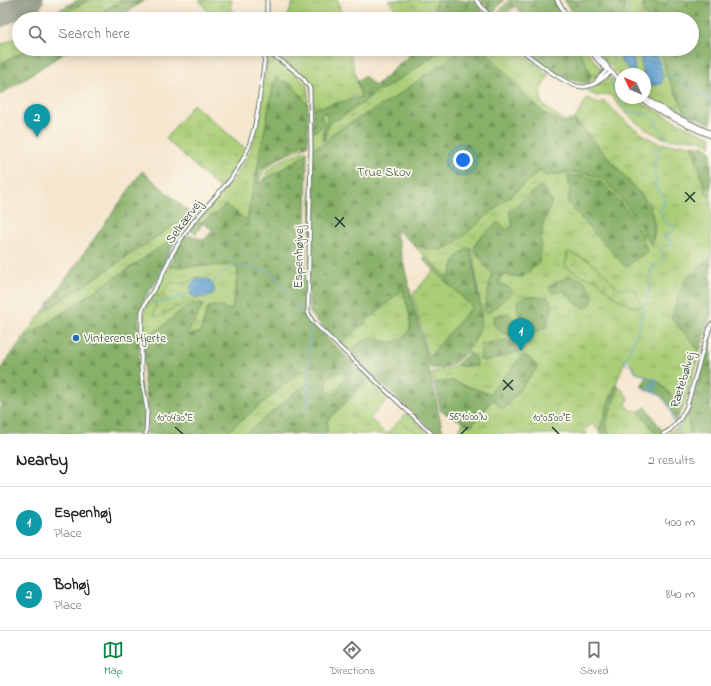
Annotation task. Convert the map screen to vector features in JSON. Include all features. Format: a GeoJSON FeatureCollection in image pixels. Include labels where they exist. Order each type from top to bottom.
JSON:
{"type":"FeatureCollection","features":[{"type":"Feature","properties":{"kind":"street"},"geometry":{"type":"LineString","coordinates":[[267,0],[267,12]]}},
{"type":"Feature","properties":{"kind":"street"},"geometry":{"type":"LineString","coordinates":[[476,0],[486,12]]}},
{"type":"Feature","properties":{"kind":"street"},"geometry":{"type":"LineString","coordinates":[[557,0],[565,12]]}},
{"type":"Feature","properties":{"kind":"street","name":"Selkærvej"},"geometry":{"type":"LineString","coordinates":[[146,434],[147,410],[141,367],[142,311],[160,280],[179,242],[193,222],[230,180],[242,162],[256,123],[265,56]]}},
{"type":"Feature","properties":{"kind":"street","name":"Espenhøjvej"},"geometry":{"type":"LineString","coordinates":[[274,56],[300,76],[307,83],[310,89],[311,149],[308,312],[310,317],[334,342],[432,434]]}},
{"type":"Feature","properties":{"kind":"street"},"geometry":{"type":"LineString","coordinates":[[529,56],[574,86],[586,87],[599,82],[609,70]]}},
{"type":"Feature","properties":{"kind":"street"},"geometry":{"type":"LineString","coordinates":[[595,56],[605,68],[615,76]]}},
{"type":"Feature","properties":{"kind":"street"},"geometry":{"type":"LineString","coordinates":[[598,56],[609,70]]}},
{"type":"Feature","properties":{"kind":"street"},"geometry":{"type":"LineString","coordinates":[[651,102],[673,115],[711,134]]}},
{"type":"Feature","properties":{"kind":"street"},"geometry":{"type":"LineString","coordinates":[[650,104],[686,125],[711,134]]}},
{"type":"Feature","properties":{"kind":"street","name":"Rætebølvej"},"geometry":{"type":"LineString","coordinates":[[663,434],[670,430],[680,420],[687,406],[711,324]]}},
{"type":"Feature","properties":{"kind":"green space"},"geometry":{"type":"Polygon","coordinates":[[[78,0],[89,0],[66,12],[55,12],[78,0]]]}},
{"type":"Feature","properties":{"kind":"green space"},"geometry":{"type":"Polygon","coordinates":[[[89,0],[124,0],[101,12],[66,12],[89,0]]]}},
{"type":"Feature","properties":{"kind":"green space"},"geometry":{"type":"Polygon","coordinates":[[[124,0],[145,0],[127,12],[101,12],[124,0]]]}},
{"type":"Feature","properties":{"kind":"green space"},"geometry":{"type":"Polygon","coordinates":[[[199,0],[232,0],[230,8],[235,12],[208,12],[199,0]]]}},
{"type":"Feature","properties":{"kind":"green space"},"geometry":{"type":"Polygon","coordinates":[[[294,0],[338,0],[341,12],[289,12],[294,0]]]}},
{"type":"Feature","properties":{"kind":"green space"},"geometry":{"type":"Polygon","coordinates":[[[388,0],[437,0],[433,12],[399,12],[388,0]]]}},
{"type":"Feature","properties":{"kind":"green space"},"geometry":{"type":"Polygon","coordinates":[[[437,0],[472,0],[482,12],[433,12],[437,0]]]}},
{"type":"Feature","properties":{"kind":"green space"},"geometry":{"type":"Polygon","coordinates":[[[480,0],[504,0],[494,12],[489,12],[480,0]]]}},
{"type":"Feature","properties":{"kind":"green space"},"geometry":{"type":"Polygon","coordinates":[[[509,0],[555,0],[561,12],[520,12],[516,6],[507,12],[499,12],[509,0]]]}},
{"type":"Feature","properties":{"kind":"green space"},"geometry":{"type":"Polygon","coordinates":[[[564,0],[625,0],[624,12],[572,12],[564,0]]]}},
{"type":"Feature","properties":{"kind":"green space"},"geometry":{"type":"Polygon","coordinates":[[[624,0],[668,0],[667,2],[661,4],[655,3],[642,10],[643,12],[624,12],[624,0]]]}},
{"type":"Feature","properties":{"kind":"green space"},"geometry":{"type":"Polygon","coordinates":[[[668,0],[711,0],[711,124],[688,114],[685,111],[666,74],[662,56],[699,56],[699,12],[643,12],[642,10],[643,5],[650,3],[662,4],[668,0]]]}},
{"type":"Feature","properties":{"kind":"green space"},"geometry":{"type":"Polygon","coordinates":[[[12,39],[12,56],[15,56],[0,64],[0,45],[12,39]]]}},
{"type":"Feature","properties":{"kind":"green space"},"geometry":{"type":"Polygon","coordinates":[[[15,56],[59,56],[0,95],[0,64],[15,56]]]}},
{"type":"Feature","properties":{"kind":"green space"},"geometry":{"type":"Polygon","coordinates":[[[268,56],[288,68],[304,81],[308,89],[308,105],[292,85],[275,77],[247,221],[225,206],[206,220],[193,226],[233,180],[250,151],[256,131],[268,56]]]}},
{"type":"Feature","properties":{"kind":"green space"},"geometry":{"type":"Polygon","coordinates":[[[277,56],[351,56],[361,97],[313,109],[313,92],[311,87],[305,78],[277,56]]]}},
{"type":"Feature","properties":{"kind":"green space"},"geometry":{"type":"Polygon","coordinates":[[[408,56],[432,56],[385,88],[376,91],[364,102],[340,118],[330,122],[325,140],[323,140],[323,137],[328,115],[326,113],[321,115],[324,125],[312,132],[313,109],[361,97],[357,81],[365,76],[375,86],[408,56]]]}},
{"type":"Feature","properties":{"kind":"green space"},"geometry":{"type":"Polygon","coordinates":[[[432,56],[453,56],[394,98],[333,133],[324,143],[312,149],[312,132],[318,130],[321,126],[323,122],[321,115],[323,113],[328,115],[327,122],[322,133],[325,140],[330,122],[340,118],[364,102],[376,91],[385,88],[432,56]]]}},
{"type":"Feature","properties":{"kind":"green space","name":"True Skov"},"geometry":{"type":"Polygon","coordinates":[[[453,56],[490,56],[542,112],[563,123],[576,121],[649,204],[653,220],[654,229],[651,245],[631,211],[605,180],[590,174],[570,172],[546,176],[541,170],[455,243],[444,249],[426,249],[415,245],[395,229],[433,384],[443,434],[436,434],[349,353],[359,343],[366,339],[371,338],[392,342],[400,340],[407,335],[411,322],[403,289],[340,344],[312,316],[309,306],[312,149],[324,143],[333,133],[394,98],[453,56]]]}},
{"type":"Feature","properties":{"kind":"green space"},"geometry":{"type":"Polygon","coordinates":[[[490,56],[525,56],[549,74],[540,91],[542,104],[565,121],[575,119],[587,98],[598,103],[604,101],[631,126],[652,140],[665,144],[692,145],[707,195],[711,197],[711,257],[685,280],[671,318],[700,351],[683,408],[660,383],[637,372],[626,358],[599,431],[592,424],[584,430],[588,434],[461,434],[458,432],[464,422],[471,426],[493,399],[503,410],[521,357],[490,394],[452,381],[435,383],[432,372],[447,369],[457,364],[477,361],[467,352],[476,337],[481,315],[472,249],[469,247],[457,257],[448,279],[414,246],[415,245],[426,249],[449,247],[541,170],[546,176],[570,172],[590,174],[605,180],[631,211],[651,245],[653,240],[654,224],[649,204],[576,121],[563,123],[542,112],[490,56]],[[585,176],[568,177],[570,189],[568,202],[585,176]],[[552,201],[507,230],[492,275],[484,310],[511,289],[499,283],[500,278],[503,275],[522,277],[539,263],[543,224],[552,201]],[[482,344],[480,359],[482,361],[519,351],[482,344]]]}},
{"type":"Feature","properties":{"kind":"green space"},"geometry":{"type":"Polygon","coordinates":[[[534,56],[582,56],[591,75],[587,83],[578,82],[562,76],[534,56]]]}},
{"type":"Feature","properties":{"kind":"green space"},"geometry":{"type":"Polygon","coordinates":[[[582,56],[591,56],[601,69],[596,78],[587,83],[591,75],[582,56]]]}},
{"type":"Feature","properties":{"kind":"green space"},"geometry":{"type":"Polygon","coordinates":[[[602,56],[662,56],[666,74],[686,113],[677,114],[651,99],[651,68],[615,68],[615,71],[602,56]]]}},
{"type":"Feature","properties":{"kind":"green space"},"geometry":{"type":"Polygon","coordinates":[[[275,77],[292,85],[308,105],[308,145],[305,147],[305,142],[263,166],[259,169],[257,183],[307,154],[306,315],[311,323],[369,378],[327,421],[327,434],[245,434],[307,383],[308,371],[300,372],[225,434],[147,434],[149,412],[144,381],[144,336],[153,333],[162,327],[181,310],[192,304],[203,303],[203,306],[195,322],[191,325],[190,335],[200,333],[209,307],[214,306],[232,310],[238,273],[236,265],[169,267],[176,250],[184,238],[188,235],[204,240],[213,230],[203,223],[196,233],[190,230],[193,226],[218,212],[225,205],[247,220],[275,77]]]}},
{"type":"Feature","properties":{"kind":"green space"},"geometry":{"type":"Polygon","coordinates":[[[608,78],[614,80],[615,101],[609,94],[597,96],[588,92],[588,90],[608,78]]]}},
{"type":"Feature","properties":{"kind":"green space"},"geometry":{"type":"Polygon","coordinates":[[[193,104],[246,149],[229,179],[220,189],[166,139],[193,104]]]}},
{"type":"Feature","properties":{"kind":"green space"},"geometry":{"type":"Polygon","coordinates":[[[618,104],[643,104],[687,127],[711,137],[711,146],[705,142],[695,139],[669,139],[660,137],[652,133],[618,104]]]}},
{"type":"Feature","properties":{"kind":"green space"},"geometry":{"type":"Polygon","coordinates":[[[305,142],[305,147],[288,154],[269,166],[262,174],[259,183],[256,184],[259,169],[305,142]]]}},
{"type":"Feature","properties":{"kind":"green space"},"geometry":{"type":"Polygon","coordinates":[[[692,145],[706,147],[711,151],[711,197],[707,195],[692,145]]]}},
{"type":"Feature","properties":{"kind":"green space"},"geometry":{"type":"Polygon","coordinates":[[[303,151],[307,151],[307,154],[263,181],[267,172],[274,166],[303,151]]]}},
{"type":"Feature","properties":{"kind":"green space"},"geometry":{"type":"Polygon","coordinates":[[[142,171],[196,218],[171,227],[41,314],[142,171]]]}},
{"type":"Feature","properties":{"kind":"green space"},"geometry":{"type":"Polygon","coordinates":[[[569,176],[585,176],[603,183],[630,214],[642,236],[647,251],[626,267],[568,204],[570,189],[569,176]]]}},
{"type":"Feature","properties":{"kind":"green space"},"geometry":{"type":"Polygon","coordinates":[[[542,186],[552,201],[543,224],[539,263],[522,277],[503,275],[500,278],[499,283],[511,289],[513,292],[491,311],[486,313],[484,310],[492,275],[474,249],[478,239],[498,222],[507,230],[513,226],[509,211],[537,188],[542,186]]]}},
{"type":"Feature","properties":{"kind":"green space"},"geometry":{"type":"Polygon","coordinates":[[[196,218],[180,234],[28,336],[25,335],[41,314],[171,227],[196,218]]]}},
{"type":"Feature","properties":{"kind":"green space"},"geometry":{"type":"Polygon","coordinates":[[[180,234],[167,256],[159,276],[146,296],[139,317],[139,378],[145,407],[143,434],[0,434],[0,370],[25,335],[28,336],[180,234]]]}},
{"type":"Feature","properties":{"kind":"green space"},"geometry":{"type":"Polygon","coordinates":[[[469,247],[481,310],[481,324],[479,331],[469,349],[456,361],[443,368],[431,368],[428,358],[472,307],[423,259],[426,257],[449,279],[456,259],[469,247]]]}},
{"type":"Feature","properties":{"kind":"green space"},"geometry":{"type":"Polygon","coordinates":[[[568,252],[588,260],[605,274],[617,288],[636,290],[641,307],[634,307],[616,298],[597,280],[579,275],[565,266],[568,252]]]}},
{"type":"Feature","properties":{"kind":"green space"},"geometry":{"type":"Polygon","coordinates":[[[711,257],[711,314],[700,351],[671,318],[685,280],[711,257]]]}},
{"type":"Feature","properties":{"kind":"green space"},"geometry":{"type":"Polygon","coordinates":[[[236,265],[238,272],[232,310],[214,306],[209,307],[200,333],[190,335],[191,325],[203,306],[181,310],[162,327],[153,333],[144,336],[143,317],[147,304],[169,267],[236,265]]]}},
{"type":"Feature","properties":{"kind":"green space"},"geometry":{"type":"Polygon","coordinates":[[[434,270],[472,307],[428,358],[413,294],[434,270]]]}},
{"type":"Feature","properties":{"kind":"green space"},"geometry":{"type":"Polygon","coordinates":[[[570,276],[583,280],[593,292],[592,303],[587,308],[578,305],[564,291],[553,293],[550,289],[550,286],[556,282],[570,276]]]}},
{"type":"Feature","properties":{"kind":"green space"},"geometry":{"type":"Polygon","coordinates":[[[196,277],[201,278],[196,279],[195,297],[199,298],[158,317],[154,316],[156,305],[150,301],[152,295],[160,297],[170,283],[186,283],[196,277]]]}},
{"type":"Feature","properties":{"kind":"green space"},"geometry":{"type":"Polygon","coordinates":[[[403,289],[410,322],[407,335],[401,340],[391,342],[369,339],[354,348],[349,353],[340,344],[403,289]]]}},
{"type":"Feature","properties":{"kind":"green space"},"geometry":{"type":"Polygon","coordinates":[[[526,296],[548,298],[553,306],[548,321],[548,326],[531,335],[522,320],[517,307],[517,302],[526,296]]]}},
{"type":"Feature","properties":{"kind":"green space"},"geometry":{"type":"Polygon","coordinates":[[[508,313],[517,327],[516,336],[502,333],[493,324],[493,318],[500,314],[508,313]]]}},
{"type":"Feature","properties":{"kind":"green space"},"geometry":{"type":"Polygon","coordinates":[[[711,332],[711,425],[709,434],[690,434],[688,414],[705,347],[711,332]]]}},
{"type":"Feature","properties":{"kind":"green space"},"geometry":{"type":"Polygon","coordinates":[[[507,340],[512,343],[519,352],[482,361],[480,359],[482,344],[507,340]]]}},
{"type":"Feature","properties":{"kind":"green space"},"geometry":{"type":"Polygon","coordinates":[[[468,354],[471,354],[474,357],[477,366],[461,366],[457,364],[468,354]]]}},
{"type":"Feature","properties":{"kind":"green space"},"geometry":{"type":"Polygon","coordinates":[[[527,356],[538,367],[503,410],[493,399],[471,426],[441,411],[435,383],[452,381],[490,394],[521,357],[527,356]]]}},
{"type":"Feature","properties":{"kind":"green space"},"geometry":{"type":"Polygon","coordinates":[[[308,371],[308,383],[245,434],[225,434],[300,372],[308,371]]]}},
{"type":"Feature","properties":{"kind":"green space"},"geometry":{"type":"Polygon","coordinates":[[[341,372],[345,373],[346,376],[336,393],[333,394],[328,391],[327,380],[333,374],[341,372]]]}},
{"type":"Feature","properties":{"kind":"green space"},"geometry":{"type":"Polygon","coordinates":[[[647,377],[660,383],[683,408],[675,422],[671,408],[658,393],[644,389],[641,386],[647,377]]]}},
{"type":"Feature","properties":{"kind":"green space"},"geometry":{"type":"Polygon","coordinates":[[[369,378],[390,397],[370,418],[386,434],[327,434],[327,421],[369,378]]]}},
{"type":"Feature","properties":{"kind":"green space"},"geometry":{"type":"Polygon","coordinates":[[[616,384],[619,386],[605,426],[610,434],[601,434],[599,431],[616,384]]]}},
{"type":"Feature","properties":{"kind":"green space"},"geometry":{"type":"Polygon","coordinates":[[[619,386],[629,399],[626,404],[629,410],[639,411],[656,434],[610,434],[605,426],[619,386]]]}},
{"type":"Feature","properties":{"kind":"green space"},"geometry":{"type":"Polygon","coordinates":[[[646,407],[663,432],[656,434],[639,411],[646,407]]]}},
{"type":"Feature","properties":{"kind":"green space"},"geometry":{"type":"Polygon","coordinates":[[[407,413],[429,434],[418,434],[411,427],[409,429],[400,420],[407,413]]]}},
{"type":"Feature","properties":{"kind":"green space"},"geometry":{"type":"Polygon","coordinates":[[[688,414],[690,434],[667,434],[680,426],[688,414]]]}},
{"type":"Feature","properties":{"kind":"green space"},"geometry":{"type":"Polygon","coordinates":[[[400,420],[409,429],[411,427],[418,434],[386,434],[400,420]]]}},
{"type":"Feature","properties":{"kind":"water"},"geometry":{"type":"Polygon","coordinates":[[[621,56],[633,56],[635,68],[628,68],[621,62],[621,56]]]}},
{"type":"Feature","properties":{"kind":"water"},"geometry":{"type":"Polygon","coordinates":[[[640,56],[657,56],[663,76],[661,84],[651,85],[651,68],[642,68],[640,56]]]}},
{"type":"Feature","properties":{"kind":"water"},"geometry":{"type":"Polygon","coordinates":[[[201,278],[207,279],[212,283],[214,294],[202,298],[191,295],[190,288],[193,282],[201,278]]]}},
{"type":"Feature","properties":{"kind":"waterway"},"geometry":{"type":"LineString","coordinates":[[628,12],[629,0]]}},
{"type":"Feature","properties":{"kind":"waterway"},"geometry":{"type":"LineString","coordinates":[[613,64],[614,56]]}},
{"type":"Feature","properties":{"kind":"waterway"},"geometry":{"type":"LineString","coordinates":[[668,76],[705,96],[711,101]]}},
{"type":"Feature","properties":{"kind":"waterway"},"geometry":{"type":"LineString","coordinates":[[610,78],[621,103],[631,112],[650,114],[665,134],[665,139]]}},
{"type":"Feature","properties":{"kind":"waterway"},"geometry":{"type":"LineString","coordinates":[[661,261],[665,257],[661,251],[661,248],[663,246],[671,245],[670,241],[664,239],[666,235],[673,232],[675,229],[662,219],[660,210],[664,203],[663,195],[654,184],[657,179],[653,174],[656,166],[653,161],[659,156],[653,151],[657,148],[664,147],[665,144]]}},
{"type":"Feature","properties":{"kind":"waterway"},"geometry":{"type":"LineString","coordinates":[[184,230],[190,222]]}},
{"type":"Feature","properties":{"kind":"waterway"},"geometry":{"type":"LineString","coordinates":[[146,296],[159,278],[169,252],[181,234]]}},
{"type":"Feature","properties":{"kind":"waterway"},"geometry":{"type":"LineString","coordinates":[[643,309],[648,301],[650,286],[647,280],[653,275],[650,272],[653,266],[658,265]]}},
{"type":"Feature","properties":{"kind":"waterway"},"geometry":{"type":"LineString","coordinates":[[237,267],[244,267]]}},
{"type":"Feature","properties":{"kind":"waterway"},"geometry":{"type":"LineString","coordinates":[[247,267],[269,271],[278,279],[280,284],[292,297]]}},
{"type":"Feature","properties":{"kind":"waterway"},"geometry":{"type":"LineString","coordinates":[[213,284],[219,276],[233,268]]}},
{"type":"Feature","properties":{"kind":"waterway"},"geometry":{"type":"LineString","coordinates":[[151,298],[158,302],[165,302],[191,293]]}},
{"type":"Feature","properties":{"kind":"waterway"},"geometry":{"type":"LineString","coordinates":[[295,303],[303,315]]}},
{"type":"Feature","properties":{"kind":"waterway"},"geometry":{"type":"LineString","coordinates":[[642,311],[638,331],[630,352],[626,358],[626,364],[630,364],[636,373],[647,378],[649,377],[651,379],[658,380],[658,382],[652,382],[657,384],[657,386],[648,384],[656,389],[646,388],[645,390],[656,393],[662,397],[670,409],[674,423]]}},
{"type":"Feature","properties":{"kind":"waterway"},"geometry":{"type":"LineString","coordinates":[[307,317],[310,321],[309,369]]}},
{"type":"Feature","properties":{"kind":"waterway"},"geometry":{"type":"LineString","coordinates":[[308,410],[309,372]]}},
{"type":"Feature","properties":{"kind":"waterway"},"geometry":{"type":"LineString","coordinates":[[677,428],[680,426],[682,421]]}},
{"type":"Feature","properties":{"kind":"waterway"},"geometry":{"type":"LineString","coordinates":[[677,428],[680,434]]}},
{"type":"Feature","properties":{"kind":"runway"},"geometry":{"type":"LineString","coordinates":[[0,16],[32,0]]}},
{"type":"Feature","properties":{"kind":"place","name":"Bohøj"},"geometry":{"type":"Point","coordinates":[37,137]}},
{"type":"Feature","properties":{"kind":"place","name":"Vinterens Hjerte"},"geometry":{"type":"Point","coordinates":[76,338]}},
{"type":"Feature","properties":{"kind":"place","name":"Espenhøj"},"geometry":{"type":"Point","coordinates":[521,351]}}]}
